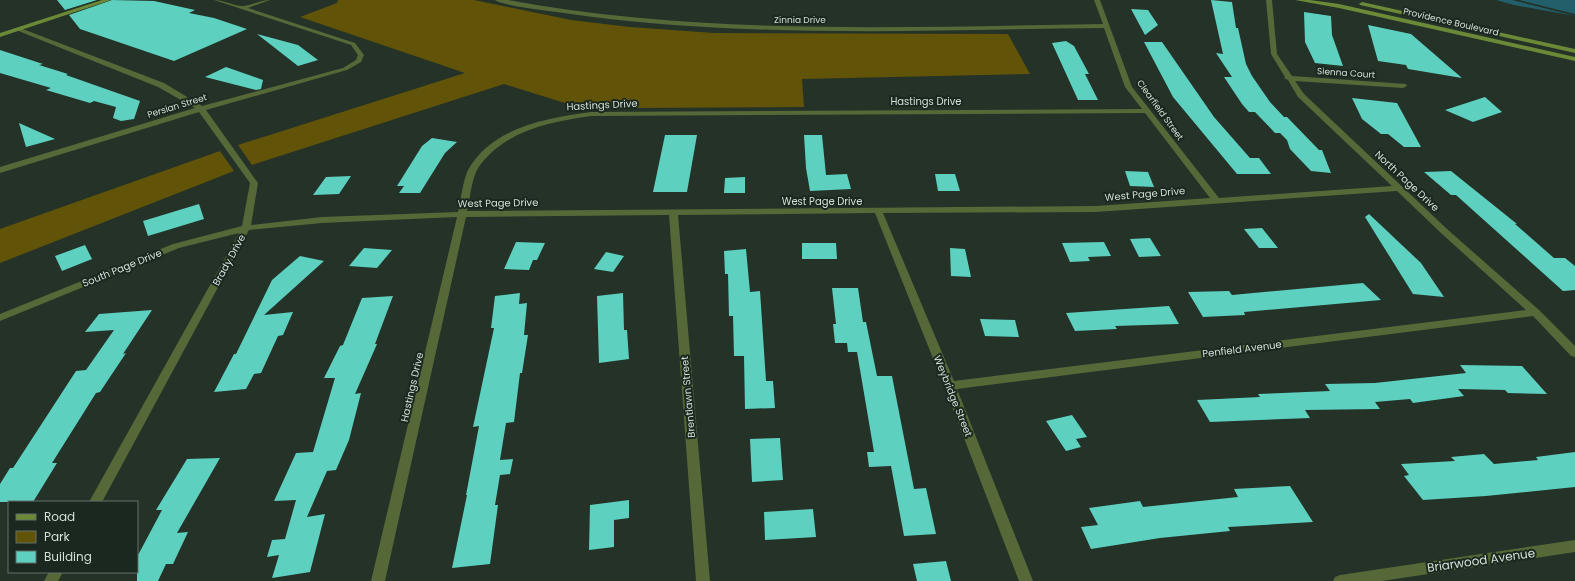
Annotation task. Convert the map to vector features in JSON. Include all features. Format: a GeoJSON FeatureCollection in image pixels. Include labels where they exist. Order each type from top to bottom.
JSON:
{"type":"FeatureCollection","features":[{"type":"Feature","properties":{"kind":"main road"},"geometry":{"type":"LineString","coordinates":[[0,35],[108,0]]}},
{"type":"Feature","properties":{"kind":"main road","name":"Providence Boulevard"},"geometry":{"type":"LineString","coordinates":[[1298,0],[1339,6],[1575,59]]}},
{"type":"Feature","properties":{"kind":"main road","name":"Providence Boulevard"},"geometry":{"type":"LineString","coordinates":[[1340,0],[1575,51]]}},
{"type":"Feature","properties":{"kind":"street"},"geometry":{"type":"LineString","coordinates":[[217,0],[243,8],[267,0]]}},
{"type":"Feature","properties":{"kind":"street","name":"Zinnia Drive"},"geometry":{"type":"LineString","coordinates":[[498,0],[573,14],[700,26],[775,29],[1105,26]]}},
{"type":"Feature","properties":{"kind":"street","name":"Clearfield Street"},"geometry":{"type":"LineString","coordinates":[[1097,0],[1105,26],[1129,87],[1215,200]]}},
{"type":"Feature","properties":{"kind":"street","name":"North Page Drive"},"geometry":{"type":"LineString","coordinates":[[1269,0],[1274,54],[1300,96],[1398,188],[1535,312],[1575,353]]}},
{"type":"Feature","properties":{"kind":"street","name":"Persian Street"},"geometry":{"type":"LineString","coordinates":[[0,170],[201,108],[345,69],[359,61],[361,55],[353,44],[243,8]]}},
{"type":"Feature","properties":{"kind":"street","name":"Brady Drive"},"geometry":{"type":"LineString","coordinates":[[18,29],[161,85],[201,108],[254,183],[246,228],[96,501]]}},
{"type":"Feature","properties":{"kind":"street","name":"Sienna Court"},"geometry":{"type":"LineString","coordinates":[[1288,78],[1403,86]]}},
{"type":"Feature","properties":{"kind":"street","name":"Hastings Drive"},"geometry":{"type":"LineString","coordinates":[[378,581],[464,214],[472,171],[477,162],[494,146],[523,129],[547,121],[591,114],[736,112],[1147,111]]}},
{"type":"Feature","properties":{"kind":"street","name":"West Page Drive"},"geometry":{"type":"LineString","coordinates":[[246,228],[322,220],[464,214],[1096,209],[1398,188]]}},
{"type":"Feature","properties":{"kind":"street","name":"Weybridge Street"},"geometry":{"type":"LineString","coordinates":[[878,211],[950,386],[1026,581]]}},
{"type":"Feature","properties":{"kind":"street","name":"Brentlawn Street"},"geometry":{"type":"LineString","coordinates":[[672,212],[703,581]]}},
{"type":"Feature","properties":{"kind":"street","name":"South Page Drive"},"geometry":{"type":"LineString","coordinates":[[0,318],[176,246],[246,228]]}},
{"type":"Feature","properties":{"kind":"street","name":"Penfield Avenue"},"geometry":{"type":"LineString","coordinates":[[950,386],[1535,312]]}},
{"type":"Feature","properties":{"kind":"street","name":"Briarwood Avenue"},"geometry":{"type":"LineString","coordinates":[[1340,581],[1575,546]]}},
{"type":"Feature","properties":{"kind":"green space"},"geometry":{"type":"Polygon","coordinates":[[[338,0],[474,0],[571,20],[630,27],[714,33],[1008,34],[1030,74],[802,79],[804,107],[633,108],[568,104],[504,84],[252,165],[238,145],[465,73],[300,17],[337,3],[338,0]]]}},
{"type":"Feature","properties":{"kind":"green space"},"geometry":{"type":"Polygon","coordinates":[[[220,151],[234,171],[0,263],[0,229],[220,151]]]}},
{"type":"Feature","properties":{"kind":"water"},"geometry":{"type":"Polygon","coordinates":[[[1496,0],[1512,0],[1575,16],[1514,5],[1496,0]]]}},
{"type":"Feature","properties":{"kind":"water"},"geometry":{"type":"Polygon","coordinates":[[[1519,0],[1575,0],[1575,14],[1519,0]]]}},
{"type":"Feature","properties":{"kind":"building"},"geometry":{"type":"Polygon","coordinates":[[[57,0],[97,0],[65,10],[57,0]]]}},
{"type":"Feature","properties":{"kind":"building"},"geometry":{"type":"Polygon","coordinates":[[[112,0],[154,1],[195,10],[189,13],[214,18],[247,29],[174,61],[80,29],[69,15],[112,0]]]}},
{"type":"Feature","properties":{"kind":"building"},"geometry":{"type":"Polygon","coordinates":[[[1211,0],[1232,2],[1236,28],[1238,28],[1246,64],[1252,76],[1270,102],[1284,117],[1287,117],[1319,150],[1322,150],[1331,173],[1311,171],[1290,149],[1287,140],[1280,133],[1275,133],[1255,112],[1249,112],[1242,104],[1224,77],[1232,77],[1216,53],[1223,54],[1211,0]]]}},
{"type":"Feature","properties":{"kind":"building"},"geometry":{"type":"Polygon","coordinates":[[[1131,9],[1148,10],[1158,25],[1145,35],[1131,9]]]}},
{"type":"Feature","properties":{"kind":"building"},"geometry":{"type":"Polygon","coordinates":[[[1304,12],[1331,16],[1332,35],[1343,66],[1315,63],[1305,42],[1304,12]]]}},
{"type":"Feature","properties":{"kind":"building"},"geometry":{"type":"Polygon","coordinates":[[[1368,25],[1411,34],[1462,78],[1408,69],[1406,65],[1378,61],[1368,25]]]}},
{"type":"Feature","properties":{"kind":"building"},"geometry":{"type":"Polygon","coordinates":[[[257,34],[298,45],[318,60],[298,66],[257,34]]]}},
{"type":"Feature","properties":{"kind":"building"},"geometry":{"type":"Polygon","coordinates":[[[1066,41],[1074,46],[1089,74],[1085,74],[1098,100],[1078,100],[1052,43],[1066,41]]]}},
{"type":"Feature","properties":{"kind":"building"},"geometry":{"type":"Polygon","coordinates":[[[1144,42],[1162,42],[1214,117],[1250,158],[1259,158],[1271,174],[1237,174],[1173,97],[1144,42]]]}},
{"type":"Feature","properties":{"kind":"building"},"geometry":{"type":"Polygon","coordinates":[[[0,50],[43,64],[39,65],[68,74],[66,75],[140,101],[134,119],[121,121],[113,118],[116,107],[94,101],[90,103],[46,90],[51,88],[0,73],[0,50]]]}},
{"type":"Feature","properties":{"kind":"building"},"geometry":{"type":"Polygon","coordinates":[[[226,67],[263,80],[261,89],[256,90],[205,77],[226,67]]]}},
{"type":"Feature","properties":{"kind":"building"},"geometry":{"type":"Polygon","coordinates":[[[1485,97],[1502,112],[1473,122],[1445,110],[1485,97]]]}},
{"type":"Feature","properties":{"kind":"building"},"geometry":{"type":"Polygon","coordinates":[[[1352,98],[1397,103],[1421,147],[1404,147],[1388,134],[1381,134],[1362,119],[1352,98]]]}},
{"type":"Feature","properties":{"kind":"building"},"geometry":{"type":"Polygon","coordinates":[[[19,123],[55,139],[26,147],[19,123]]]}},
{"type":"Feature","properties":{"kind":"building"},"geometry":{"type":"Polygon","coordinates":[[[665,135],[697,135],[687,192],[653,192],[665,135]]]}},
{"type":"Feature","properties":{"kind":"building"},"geometry":{"type":"Polygon","coordinates":[[[804,135],[822,135],[826,175],[847,174],[851,189],[810,191],[806,168],[804,135]]]}},
{"type":"Feature","properties":{"kind":"building"},"geometry":{"type":"Polygon","coordinates":[[[432,138],[457,142],[445,153],[420,193],[399,193],[404,186],[397,186],[422,146],[432,138]]]}},
{"type":"Feature","properties":{"kind":"building"},"geometry":{"type":"Polygon","coordinates":[[[1125,171],[1148,172],[1154,187],[1130,186],[1125,171]]]}},
{"type":"Feature","properties":{"kind":"building"},"geometry":{"type":"Polygon","coordinates":[[[1451,171],[1517,224],[1515,224],[1554,258],[1565,258],[1575,266],[1575,290],[1563,291],[1456,195],[1451,195],[1424,172],[1451,171]]]}},
{"type":"Feature","properties":{"kind":"building"},"geometry":{"type":"Polygon","coordinates":[[[935,174],[955,174],[960,191],[938,191],[935,174]]]}},
{"type":"Feature","properties":{"kind":"building"},"geometry":{"type":"Polygon","coordinates":[[[351,176],[339,194],[313,195],[326,177],[351,176]]]}},
{"type":"Feature","properties":{"kind":"building"},"geometry":{"type":"Polygon","coordinates":[[[745,177],[745,193],[724,193],[725,178],[745,177]]]}},
{"type":"Feature","properties":{"kind":"building"},"geometry":{"type":"Polygon","coordinates":[[[199,204],[204,219],[148,236],[143,221],[199,204]]]}},
{"type":"Feature","properties":{"kind":"building"},"geometry":{"type":"Polygon","coordinates":[[[1369,214],[1421,263],[1444,297],[1413,294],[1365,217],[1369,214]]]}},
{"type":"Feature","properties":{"kind":"building"},"geometry":{"type":"Polygon","coordinates":[[[1262,228],[1278,248],[1259,248],[1244,229],[1262,228]]]}},
{"type":"Feature","properties":{"kind":"building"},"geometry":{"type":"Polygon","coordinates":[[[1150,238],[1161,256],[1139,257],[1130,239],[1150,238]]]}},
{"type":"Feature","properties":{"kind":"building"},"geometry":{"type":"Polygon","coordinates":[[[516,242],[545,243],[537,260],[533,260],[529,270],[504,269],[516,242]]]}},
{"type":"Feature","properties":{"kind":"building"},"geometry":{"type":"Polygon","coordinates":[[[1104,242],[1111,256],[1088,257],[1090,261],[1070,262],[1062,243],[1104,242]]]}},
{"type":"Feature","properties":{"kind":"building"},"geometry":{"type":"Polygon","coordinates":[[[802,243],[836,243],[837,259],[802,259],[802,243]]]}},
{"type":"Feature","properties":{"kind":"building"},"geometry":{"type":"Polygon","coordinates":[[[85,245],[92,259],[62,271],[55,256],[85,245]]]}},
{"type":"Feature","properties":{"kind":"building"},"geometry":{"type":"Polygon","coordinates":[[[364,248],[392,250],[377,268],[349,266],[364,248]]]}},
{"type":"Feature","properties":{"kind":"building"},"geometry":{"type":"Polygon","coordinates":[[[950,248],[965,249],[971,277],[951,276],[950,248]]]}},
{"type":"Feature","properties":{"kind":"building"},"geometry":{"type":"Polygon","coordinates":[[[746,249],[750,292],[760,291],[766,381],[773,381],[775,408],[745,409],[744,356],[734,356],[733,316],[729,316],[728,274],[725,274],[724,251],[746,249]]]}},
{"type":"Feature","properties":{"kind":"building"},"geometry":{"type":"Polygon","coordinates":[[[606,252],[624,256],[613,272],[594,269],[606,252]]]}},
{"type":"Feature","properties":{"kind":"building"},"geometry":{"type":"Polygon","coordinates":[[[300,256],[324,261],[264,315],[293,312],[283,335],[278,336],[261,373],[254,374],[246,389],[214,392],[234,354],[236,354],[272,280],[300,256]]]}},
{"type":"Feature","properties":{"kind":"building"},"geometry":{"type":"Polygon","coordinates":[[[1363,283],[1381,300],[1244,312],[1245,315],[1203,317],[1188,292],[1229,291],[1232,295],[1363,283]]]}},
{"type":"Feature","properties":{"kind":"building"},"geometry":{"type":"Polygon","coordinates":[[[832,288],[858,288],[863,322],[866,322],[877,376],[892,376],[914,489],[926,488],[936,534],[904,536],[891,466],[869,467],[867,452],[874,452],[857,352],[848,352],[847,343],[835,343],[833,324],[836,324],[832,288]]]}},
{"type":"Feature","properties":{"kind":"building"},"geometry":{"type":"Polygon","coordinates":[[[520,293],[519,304],[527,303],[524,335],[528,335],[522,373],[520,373],[514,422],[506,423],[500,460],[513,459],[510,474],[500,475],[495,505],[498,505],[490,564],[452,568],[479,426],[473,427],[494,328],[491,328],[495,296],[520,293]]]}},
{"type":"Feature","properties":{"kind":"building"},"geometry":{"type":"Polygon","coordinates":[[[623,293],[624,330],[627,330],[629,359],[599,363],[597,296],[623,293]]]}},
{"type":"Feature","properties":{"kind":"building"},"geometry":{"type":"Polygon","coordinates":[[[393,296],[375,344],[377,344],[355,394],[361,393],[349,440],[336,470],[327,471],[307,517],[325,514],[310,572],[272,578],[279,555],[267,557],[272,540],[285,539],[296,500],[274,501],[296,453],[313,452],[335,378],[324,378],[340,346],[343,345],[362,298],[393,296]]]}},
{"type":"Feature","properties":{"kind":"building"},"geometry":{"type":"Polygon","coordinates":[[[1169,306],[1179,324],[1115,326],[1117,329],[1075,331],[1066,313],[1169,306]]]}},
{"type":"Feature","properties":{"kind":"building"},"geometry":{"type":"Polygon","coordinates":[[[152,310],[123,354],[126,353],[100,392],[96,393],[52,463],[57,463],[34,501],[0,502],[0,484],[10,468],[13,468],[76,371],[86,370],[114,330],[85,332],[99,314],[152,310]]]}},
{"type":"Feature","properties":{"kind":"building"},"geometry":{"type":"Polygon","coordinates":[[[980,319],[1015,320],[1019,337],[985,336],[980,319]]]}},
{"type":"Feature","properties":{"kind":"building"},"geometry":{"type":"Polygon","coordinates":[[[1460,365],[1522,366],[1547,394],[1508,393],[1505,390],[1458,389],[1464,396],[1413,403],[1410,399],[1375,402],[1380,409],[1305,410],[1310,418],[1210,422],[1197,400],[1260,397],[1258,394],[1330,391],[1325,384],[1375,383],[1466,373],[1460,365]]]}},
{"type":"Feature","properties":{"kind":"building"},"geometry":{"type":"Polygon","coordinates":[[[1072,415],[1087,437],[1076,439],[1081,447],[1066,451],[1046,421],[1072,415]]]}},
{"type":"Feature","properties":{"kind":"building"},"geometry":{"type":"Polygon","coordinates":[[[780,438],[783,480],[752,482],[750,439],[780,438]]]}},
{"type":"Feature","properties":{"kind":"building"},"geometry":{"type":"Polygon","coordinates":[[[1575,452],[1575,487],[1486,496],[1423,500],[1404,476],[1409,475],[1401,464],[1455,461],[1451,457],[1484,454],[1494,464],[1538,460],[1536,457],[1575,452]]]}},
{"type":"Feature","properties":{"kind":"building"},"geometry":{"type":"Polygon","coordinates":[[[220,458],[177,533],[188,532],[173,564],[166,564],[158,581],[137,581],[138,555],[162,510],[156,510],[187,459],[220,458]]]}},
{"type":"Feature","properties":{"kind":"building"},"geometry":{"type":"Polygon","coordinates":[[[1290,486],[1313,522],[1228,527],[1230,531],[1160,538],[1091,549],[1081,527],[1098,525],[1089,508],[1140,501],[1143,507],[1238,497],[1234,489],[1290,486]]]}},
{"type":"Feature","properties":{"kind":"building"},"geometry":{"type":"Polygon","coordinates":[[[629,500],[629,518],[614,520],[614,547],[589,550],[590,505],[629,500]]]}},
{"type":"Feature","properties":{"kind":"building"},"geometry":{"type":"Polygon","coordinates":[[[813,509],[816,537],[765,540],[764,512],[813,509]]]}},
{"type":"Feature","properties":{"kind":"building"},"geometry":{"type":"Polygon","coordinates":[[[946,561],[951,581],[917,581],[913,564],[946,561]]]}}]}
